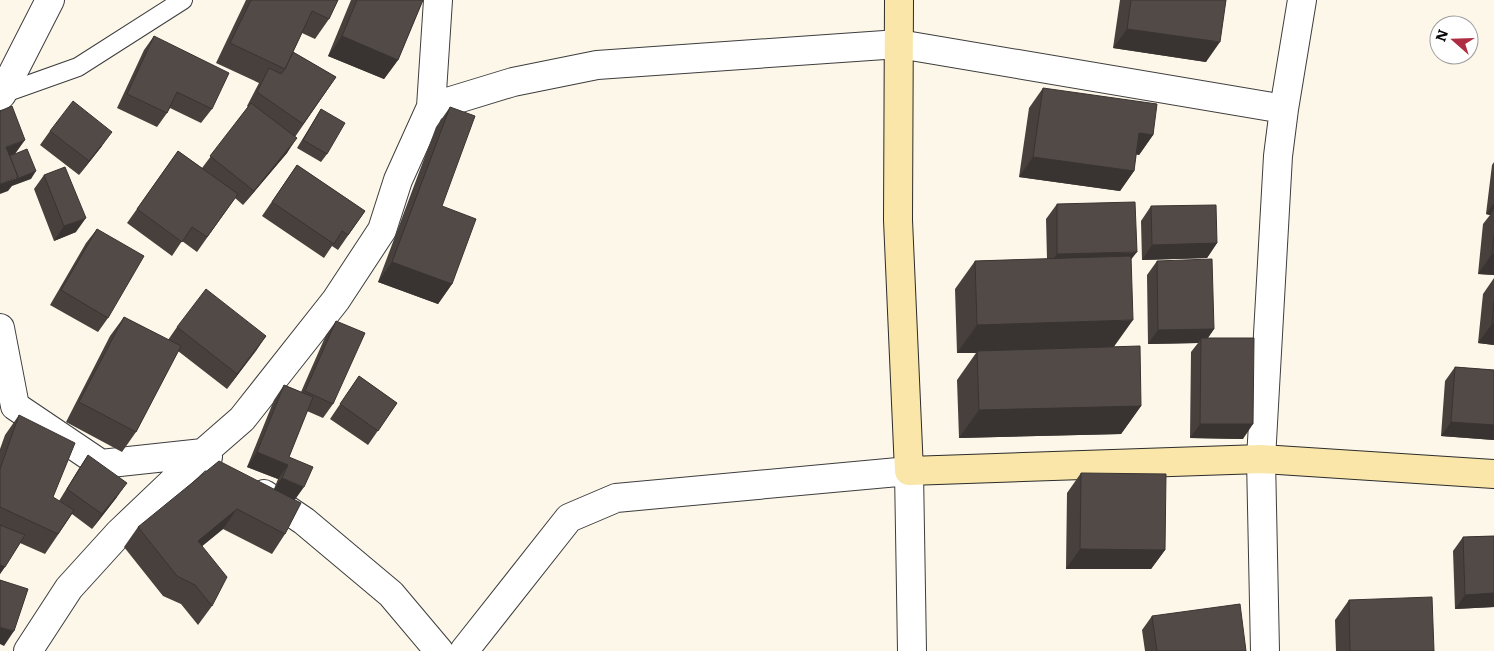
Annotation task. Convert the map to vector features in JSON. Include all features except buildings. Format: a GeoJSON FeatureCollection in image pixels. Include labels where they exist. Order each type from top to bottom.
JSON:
{"type":"FeatureCollection","features":[{"type":"Feature","properties":{"kind":"street"},"geometry":{"type":"LineString","coordinates":[[1,95],[50,0]]}},
{"type":"Feature","properties":{"kind":"street"},"geometry":{"type":"LineString","coordinates":[[28,651],[69,588],[119,533],[203,453],[242,420],[336,300],[382,230],[398,180],[431,108],[438,0]]}},
{"type":"Feature","properties":{"kind":"street"},"geometry":{"type":"LineString","coordinates":[[899,0],[898,220],[909,471],[912,651]]}},
{"type":"Feature","properties":{"kind":"street"},"geometry":{"type":"LineString","coordinates":[[1265,651],[1261,459],[1278,156],[1302,0]]}},
{"type":"Feature","properties":{"kind":"street"},"geometry":{"type":"LineString","coordinates":[[431,108],[513,82],[597,65],[899,44],[1284,109]]}},
{"type":"Feature","properties":{"kind":"street"},"geometry":{"type":"LineString","coordinates":[[0,328],[15,406],[101,464],[203,453],[304,521],[391,594],[439,651]]}},
{"type":"Feature","properties":{"kind":"street"},"geometry":{"type":"LineString","coordinates":[[464,651],[569,518],[616,498],[909,471],[1261,459],[1494,474]]}},
{"type":"Feature","properties":{"kind":"lane"},"geometry":{"type":"LineString","coordinates":[[1,95],[78,67],[183,0]]}}]}
